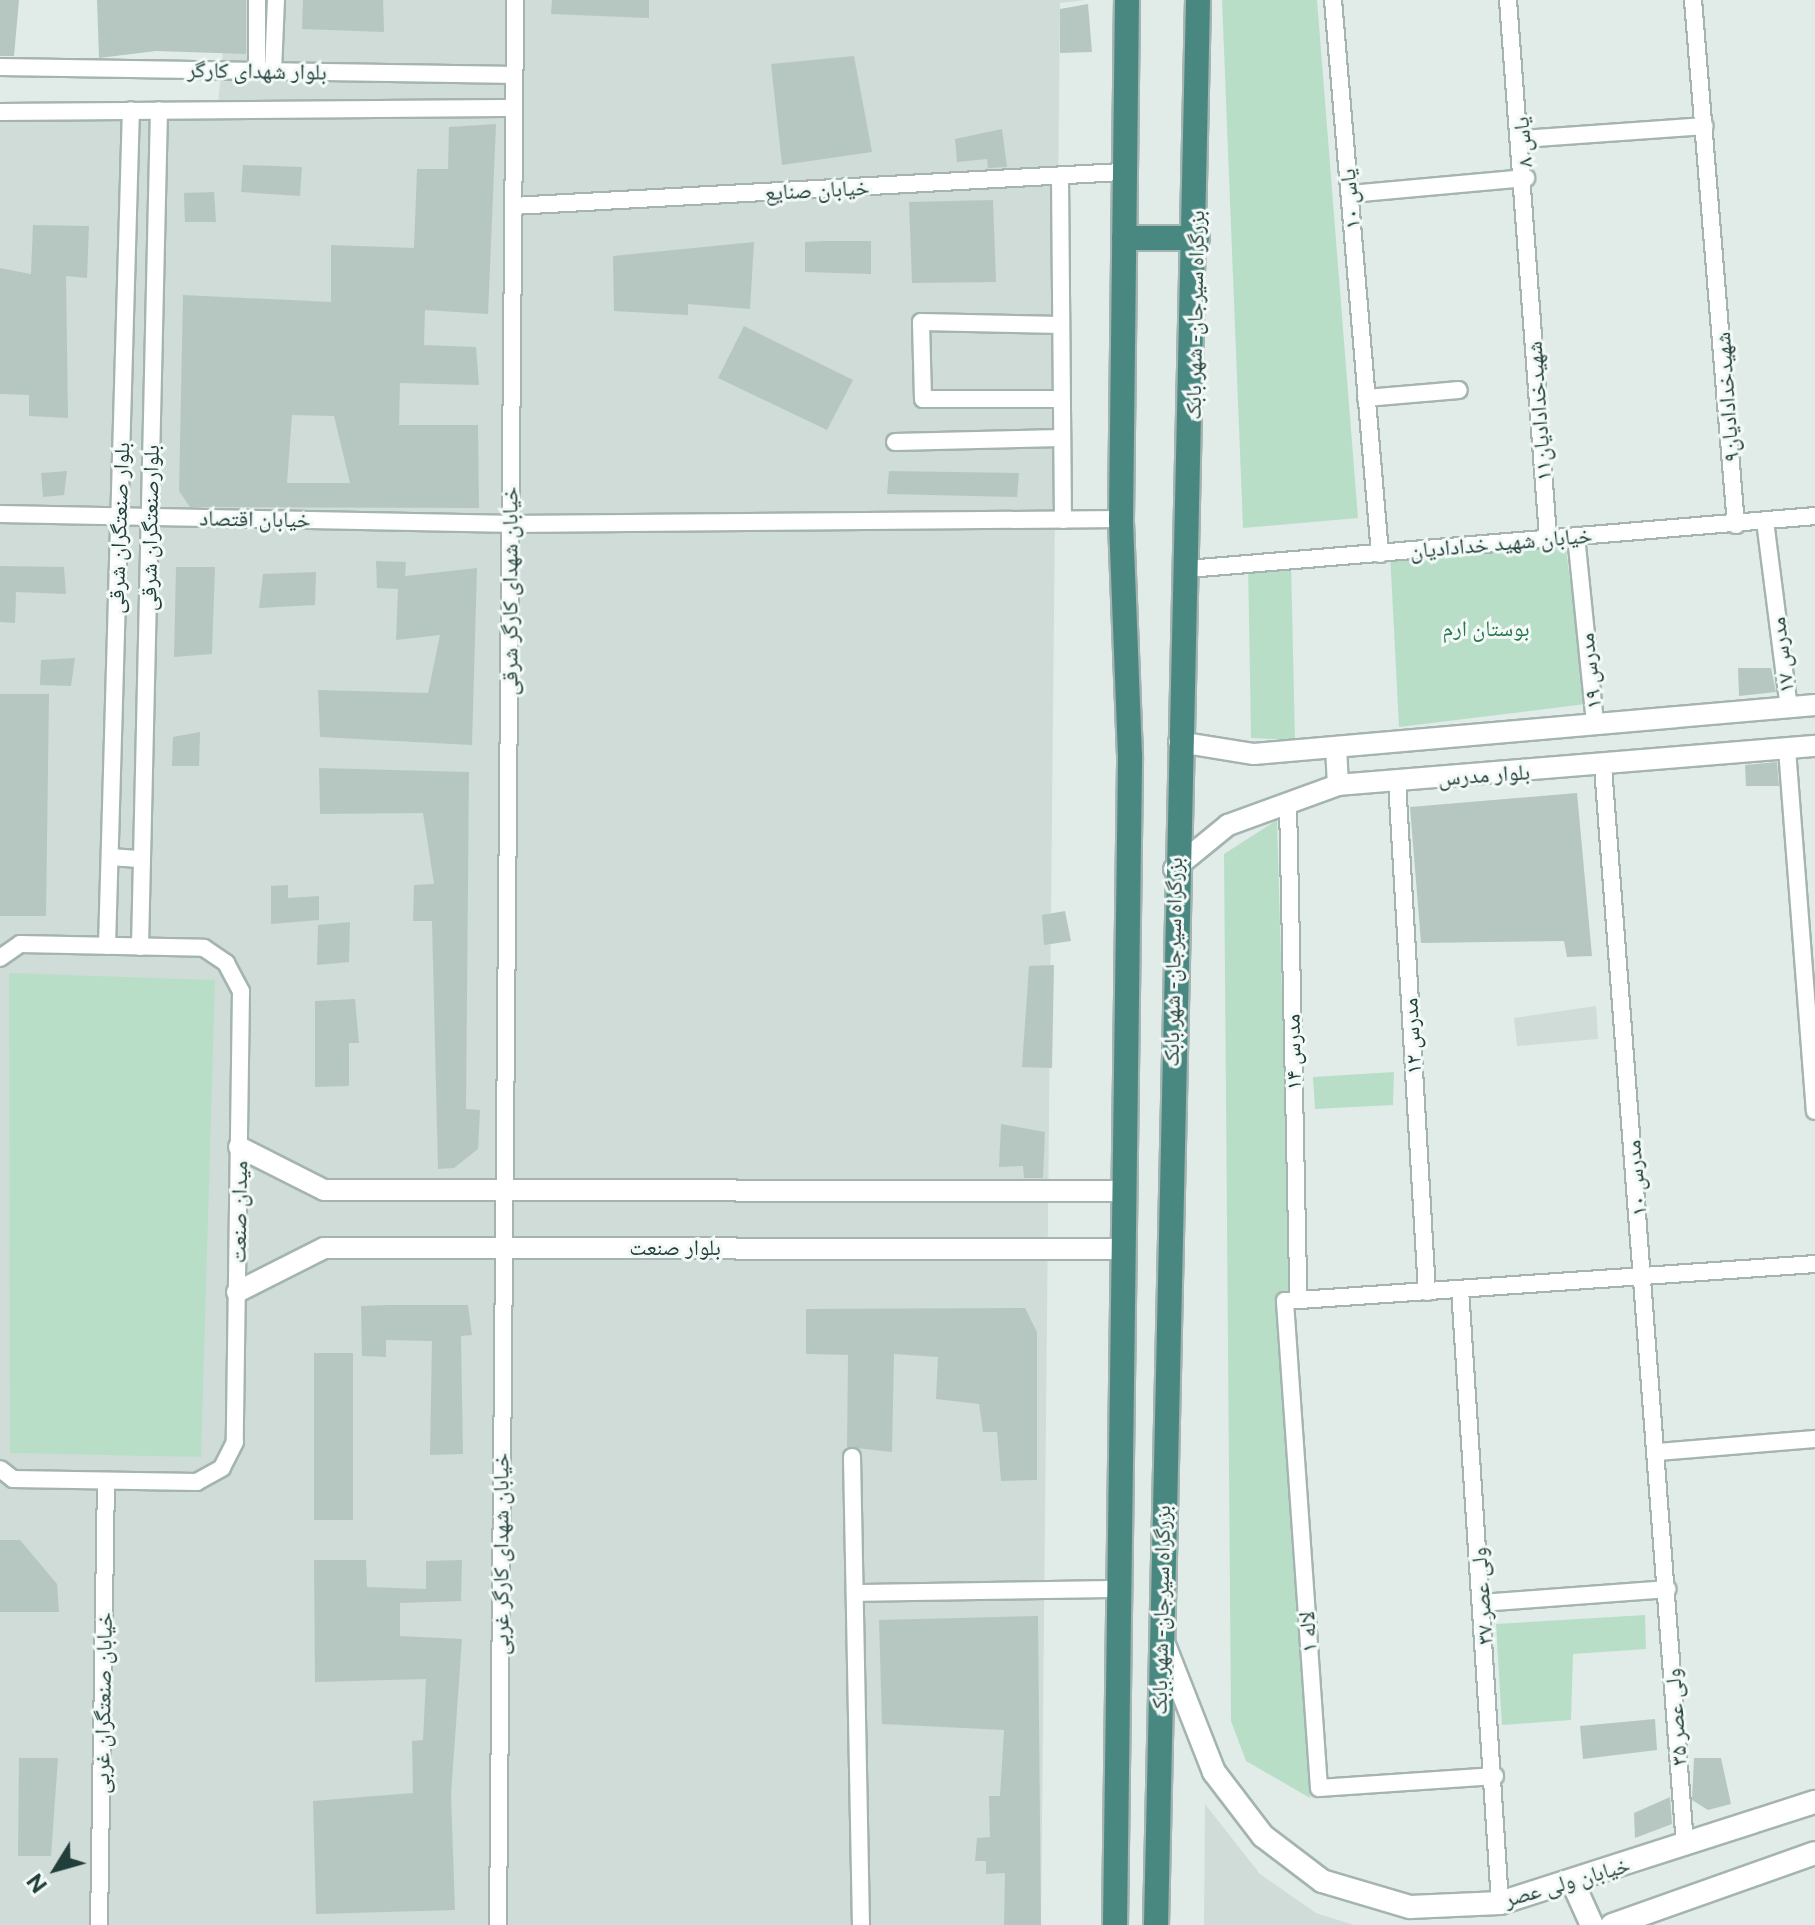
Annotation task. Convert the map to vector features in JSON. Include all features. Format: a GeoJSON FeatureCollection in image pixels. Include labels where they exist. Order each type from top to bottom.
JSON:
{"type":"FeatureCollection","features":[{"type":"Feature","properties":{"kind":"highway","name":"بزرگراه سیرجان - شهر بابک"},"geometry":{"type":"LineString","coordinates":[[1115,1925],[1130,756],[1121,519],[1124,238],[1121,172],[1127,0]]}},
{"type":"Feature","properties":{"kind":"highway","name":"بزرگراه سیرجان - شهر بابک"},"geometry":{"type":"LineString","coordinates":[[1156,1925],[1174,869],[1188,569],[1197,238],[1198,0]]}},
{"type":"Feature","properties":{"kind":"highway"},"geometry":{"type":"LineString","coordinates":[[1124,238],[1197,238]]}},
{"type":"Feature","properties":{"kind":"main road","name":"خیابان ولی عصر"},"geometry":{"type":"LineString","coordinates":[[1161,1639],[1214,1772],[1263,1836],[1322,1881],[1410,1907],[1500,1903],[1573,1883],[1815,1802]]}},
{"type":"Feature","properties":{"kind":"main road"},"geometry":{"type":"LineString","coordinates":[[1612,1925],[1815,1853]]}},
{"type":"Feature","properties":{"kind":"main road"},"geometry":{"type":"LineString","coordinates":[[1573,1883],[1592,1925]]}},
{"type":"Feature","properties":{"kind":"street"},"geometry":{"type":"LineString","coordinates":[[257,0],[265,71]]}},
{"type":"Feature","properties":{"kind":"street"},"geometry":{"type":"LineString","coordinates":[[265,71],[276,0]]}},
{"type":"Feature","properties":{"kind":"street","name":"خیابان شهدای کارگر شرقی"},"geometry":{"type":"LineString","coordinates":[[505,1187],[515,0]]}},
{"type":"Feature","properties":{"kind":"street","name":"یاس ۱۰"},"geometry":{"type":"LineString","coordinates":[[1333,0],[1380,554]]}},
{"type":"Feature","properties":{"kind":"street","name":"یاس ۸"},"geometry":{"type":"LineString","coordinates":[[1508,0],[1526,178],[1529,285]]}},
{"type":"Feature","properties":{"kind":"street","name":"شهیدخدادادیان۹"},"geometry":{"type":"LineString","coordinates":[[1693,0],[1736,525]]}},
{"type":"Feature","properties":{"kind":"street","name":"بلوار شهدای کارگر"},"geometry":{"type":"LineString","coordinates":[[0,67],[514,75]]}},
{"type":"Feature","properties":{"kind":"street","name":"بلوار شهدای کارگر"},"geometry":{"type":"LineString","coordinates":[[0,112],[514,108]]}},
{"type":"Feature","properties":{"kind":"street","name":"بلوار صنعتگران شرقی"},"geometry":{"type":"LineString","coordinates":[[107,946],[131,110]]}},
{"type":"Feature","properties":{"kind":"street","name":"بلوارصنعتگران شرقی"},"geometry":{"type":"LineString","coordinates":[[140,947],[159,110]]}},
{"type":"Feature","properties":{"kind":"street"},"geometry":{"type":"LineString","coordinates":[[1523,139],[1705,126]]}},
{"type":"Feature","properties":{"kind":"street","name":"خیابان صنایع"},"geometry":{"type":"LineString","coordinates":[[513,206],[1060,178],[1121,172]]}},
{"type":"Feature","properties":{"kind":"street"},"geometry":{"type":"LineString","coordinates":[[1060,178],[1063,520]]}},
{"type":"Feature","properties":{"kind":"street"},"geometry":{"type":"LineString","coordinates":[[1350,194],[1526,178]]}},
{"type":"Feature","properties":{"kind":"street","name":"شهیدخدادادیان۱۱"},"geometry":{"type":"LineString","coordinates":[[1529,285],[1548,537]]}},
{"type":"Feature","properties":{"kind":"street"},"geometry":{"type":"LineString","coordinates":[[1060,399],[923,399],[921,322],[1061,325]]}},
{"type":"Feature","properties":{"kind":"street"},"geometry":{"type":"LineString","coordinates":[[1366,398],[1459,390]]}},
{"type":"Feature","properties":{"kind":"street"},"geometry":{"type":"LineString","coordinates":[[895,442],[1060,438]]}},
{"type":"Feature","properties":{"kind":"street","name":"خیابان اقتصاد"},"geometry":{"type":"LineString","coordinates":[[0,514],[510,524],[1121,519]]}},
{"type":"Feature","properties":{"kind":"street","name":"خیابان شهید خدادادیان"},"geometry":{"type":"LineString","coordinates":[[1188,569],[1815,516]]}},
{"type":"Feature","properties":{"kind":"street","name":"مدرس ۱۷"},"geometry":{"type":"LineString","coordinates":[[1765,521],[1789,708]]}},
{"type":"Feature","properties":{"kind":"street","name":"مدرس ۱۹"},"geometry":{"type":"LineString","coordinates":[[1576,536],[1595,723]]}},
{"type":"Feature","properties":{"kind":"street","name":"بلوار مدرس"},"geometry":{"type":"LineString","coordinates":[[1179,742],[1254,754],[1815,705]]}},
{"type":"Feature","properties":{"kind":"street","name":"بلوار مدرس"},"geometry":{"type":"LineString","coordinates":[[1174,869],[1228,825],[1338,785],[1603,767],[1815,746]]}},
{"type":"Feature","properties":{"kind":"street"},"geometry":{"type":"LineString","coordinates":[[1336,747],[1338,785]]}},
{"type":"Feature","properties":{"kind":"street"},"geometry":{"type":"LineString","coordinates":[[1787,749],[1812,1031],[1815,1111]]}},
{"type":"Feature","properties":{"kind":"street","name":"مدرس ۱۰"},"geometry":{"type":"LineString","coordinates":[[1603,767],[1667,1589]]}},
{"type":"Feature","properties":{"kind":"street","name":"مدرس ۱۲"},"geometry":{"type":"LineString","coordinates":[[1397,781],[1427,1292]]}},
{"type":"Feature","properties":{"kind":"street","name":"مدرس ۱۴"},"geometry":{"type":"LineString","coordinates":[[1288,803],[1291,1301]]}},
{"type":"Feature","properties":{"kind":"street"},"geometry":{"type":"LineString","coordinates":[[110,857],[142,859]]}},
{"type":"Feature","properties":{"kind":"street","name":"میدان صنعت"},"geometry":{"type":"LineString","coordinates":[[0,958],[20,944],[204,948],[226,963],[241,991],[235,1442],[222,1468],[197,1482],[13,1479],[0,1469]]}},
{"type":"Feature","properties":{"kind":"street"},"geometry":{"type":"LineString","coordinates":[[239,1147],[324,1190],[505,1187],[1124,1191]]}},
{"type":"Feature","properties":{"kind":"street","name":"خیابان شهدای کارگر غربی"},"geometry":{"type":"LineString","coordinates":[[498,1925],[505,1187]]}},
{"type":"Feature","properties":{"kind":"street","name":"بلوار صنعت"},"geometry":{"type":"LineString","coordinates":[[237,1292],[324,1248],[1124,1249]]}},
{"type":"Feature","properties":{"kind":"street"},"geometry":{"type":"LineString","coordinates":[[1291,1301],[1815,1264]]}},
{"type":"Feature","properties":{"kind":"street","name":"ولی عصر ۳۷"},"geometry":{"type":"LineString","coordinates":[[1460,1289],[1495,1776],[1500,1903]]}},
{"type":"Feature","properties":{"kind":"street","name":"لاله ۱"},"geometry":{"type":"LineString","coordinates":[[1291,1301],[1319,1788],[1495,1776]]}},
{"type":"Feature","properties":{"kind":"street"},"geometry":{"type":"LineString","coordinates":[[1657,1452],[1815,1439]]}},
{"type":"Feature","properties":{"kind":"street"},"geometry":{"type":"LineString","coordinates":[[852,1457],[861,1925]]}},
{"type":"Feature","properties":{"kind":"street","name":"خیابان صنعتگران غربی"},"geometry":{"type":"LineString","coordinates":[[99,1925],[106,1481]]}},
{"type":"Feature","properties":{"kind":"street"},"geometry":{"type":"LineString","coordinates":[[855,1593],[1119,1589]]}},
{"type":"Feature","properties":{"kind":"street"},"geometry":{"type":"LineString","coordinates":[[1482,1603],[1667,1589]]}},
{"type":"Feature","properties":{"kind":"street","name":"ولی عصر ۳۵"},"geometry":{"type":"LineString","coordinates":[[1667,1589],[1685,1846]]}},
{"type":"Feature","properties":{"kind":"shaded area"},"geometry":{"type":"Polygon","coordinates":[[[228,0],[1085,0],[1060,3],[1041,1925],[0,1925],[0,116],[217,114],[228,0]]]}},
{"type":"Feature","properties":{"kind":"shaded area"},"geometry":{"type":"Polygon","coordinates":[[[1596,1006],[1598,1039],[1517,1046],[1514,1018],[1596,1006]]]}},
{"type":"Feature","properties":{"kind":"shaded area"},"geometry":{"type":"Polygon","coordinates":[[[1205,1804],[1260,1874],[1316,1913],[1354,1925],[1204,1925],[1205,1804]]]}},
{"type":"Feature","properties":{"kind":"green space"},"geometry":{"type":"Polygon","coordinates":[[[1222,0],[1317,0],[1358,518],[1243,528],[1222,0]]]}},
{"type":"Feature","properties":{"kind":"green space","name":"بوستان ارم"},"geometry":{"type":"Polygon","coordinates":[[[1564,533],[1586,704],[1399,727],[1390,553],[1564,533]]]}},
{"type":"Feature","properties":{"kind":"green space"},"geometry":{"type":"Polygon","coordinates":[[[1248,561],[1291,562],[1295,740],[1251,738],[1248,561]]]}},
{"type":"Feature","properties":{"kind":"green space"},"geometry":{"type":"Polygon","coordinates":[[[1277,820],[1310,1798],[1246,1761],[1231,1721],[1224,854],[1277,820]]]}},
{"type":"Feature","properties":{"kind":"green space"},"geometry":{"type":"Polygon","coordinates":[[[9,973],[215,980],[201,1457],[10,1453],[9,973]]]}},
{"type":"Feature","properties":{"kind":"green space"},"geometry":{"type":"Polygon","coordinates":[[[1394,1072],[1393,1105],[1315,1109],[1313,1077],[1394,1072]]]}},
{"type":"Feature","properties":{"kind":"green space"},"geometry":{"type":"Polygon","coordinates":[[[1645,1615],[1646,1649],[1573,1654],[1571,1720],[1502,1725],[1496,1624],[1645,1615]]]}},
{"type":"Feature","properties":{"kind":"building"},"geometry":{"type":"Polygon","coordinates":[[[0,0],[19,0],[14,56],[0,56],[0,0]]]}},
{"type":"Feature","properties":{"kind":"building"},"geometry":{"type":"Polygon","coordinates":[[[97,0],[246,0],[246,54],[156,51],[99,58],[97,0]]]}},
{"type":"Feature","properties":{"kind":"building"},"geometry":{"type":"Polygon","coordinates":[[[303,0],[383,0],[384,32],[302,29],[303,0]]]}},
{"type":"Feature","properties":{"kind":"building"},"geometry":{"type":"Polygon","coordinates":[[[552,0],[649,0],[649,18],[551,14],[552,0]]]}},
{"type":"Feature","properties":{"kind":"building"},"geometry":{"type":"Polygon","coordinates":[[[1088,4],[1092,52],[1060,53],[1060,9],[1088,4]]]}},
{"type":"Feature","properties":{"kind":"building"},"geometry":{"type":"Polygon","coordinates":[[[854,56],[872,152],[782,165],[771,64],[854,56]]]}},
{"type":"Feature","properties":{"kind":"building"},"geometry":{"type":"Polygon","coordinates":[[[496,124],[488,314],[425,310],[424,345],[476,347],[479,385],[400,383],[399,425],[478,425],[479,508],[190,507],[179,491],[183,295],[331,302],[331,245],[414,248],[417,169],[448,169],[449,127],[496,124]],[[292,415],[287,483],[350,483],[334,416],[292,415]]]}},
{"type":"Feature","properties":{"kind":"building"},"geometry":{"type":"Polygon","coordinates":[[[1002,129],[1007,167],[988,168],[987,159],[957,162],[955,139],[1002,129]]]}},
{"type":"Feature","properties":{"kind":"building"},"geometry":{"type":"Polygon","coordinates":[[[243,165],[302,167],[300,196],[241,192],[243,165]]]}},
{"type":"Feature","properties":{"kind":"building"},"geometry":{"type":"Polygon","coordinates":[[[214,192],[216,222],[185,222],[184,193],[214,192]]]}},
{"type":"Feature","properties":{"kind":"building"},"geometry":{"type":"Polygon","coordinates":[[[993,200],[996,282],[912,283],[909,202],[993,200]]]}},
{"type":"Feature","properties":{"kind":"building"},"geometry":{"type":"Polygon","coordinates":[[[33,225],[89,226],[87,278],[66,276],[68,418],[29,416],[29,395],[0,394],[0,268],[31,274],[33,225]]]}},
{"type":"Feature","properties":{"kind":"building"},"geometry":{"type":"Polygon","coordinates":[[[871,241],[871,274],[805,272],[805,242],[871,241]]]}},
{"type":"Feature","properties":{"kind":"building"},"geometry":{"type":"Polygon","coordinates":[[[754,242],[750,309],[688,304],[688,315],[614,311],[613,256],[754,242]]]}},
{"type":"Feature","properties":{"kind":"building"},"geometry":{"type":"Polygon","coordinates":[[[744,326],[853,380],[827,430],[718,378],[744,326]]]}},
{"type":"Feature","properties":{"kind":"building"},"geometry":{"type":"Polygon","coordinates":[[[67,471],[64,495],[43,497],[41,473],[67,471]]]}},
{"type":"Feature","properties":{"kind":"building"},"geometry":{"type":"Polygon","coordinates":[[[889,471],[1019,473],[1017,497],[887,494],[889,471]]]}},
{"type":"Feature","properties":{"kind":"building"},"geometry":{"type":"Polygon","coordinates":[[[376,561],[406,562],[405,576],[477,568],[472,745],[320,737],[318,690],[428,693],[440,635],[396,640],[398,589],[377,588],[376,561]]]}},
{"type":"Feature","properties":{"kind":"building"},"geometry":{"type":"Polygon","coordinates":[[[0,566],[64,567],[66,594],[16,592],[15,623],[0,622],[0,566]]]}},
{"type":"Feature","properties":{"kind":"building"},"geometry":{"type":"Polygon","coordinates":[[[176,567],[215,567],[212,654],[174,657],[176,567]]]}},
{"type":"Feature","properties":{"kind":"building"},"geometry":{"type":"Polygon","coordinates":[[[316,572],[315,605],[259,608],[263,574],[316,572]]]}},
{"type":"Feature","properties":{"kind":"building"},"geometry":{"type":"Polygon","coordinates":[[[75,658],[71,686],[40,685],[41,660],[75,658]]]}},
{"type":"Feature","properties":{"kind":"building"},"geometry":{"type":"Polygon","coordinates":[[[1738,668],[1771,668],[1776,692],[1739,696],[1738,668]]]}},
{"type":"Feature","properties":{"kind":"building"},"geometry":{"type":"Polygon","coordinates":[[[0,694],[49,694],[46,916],[0,916],[0,694]]]}},
{"type":"Feature","properties":{"kind":"building"},"geometry":{"type":"Polygon","coordinates":[[[200,732],[199,766],[172,766],[173,737],[200,732]]]}},
{"type":"Feature","properties":{"kind":"building"},"geometry":{"type":"Polygon","coordinates":[[[1777,762],[1779,786],[1746,786],[1745,765],[1777,762]]]}},
{"type":"Feature","properties":{"kind":"building"},"geometry":{"type":"Polygon","coordinates":[[[319,768],[469,772],[466,1109],[480,1110],[478,1149],[454,1168],[438,1169],[432,921],[413,921],[414,885],[434,884],[423,813],[320,814],[319,768]]]}},
{"type":"Feature","properties":{"kind":"building"},"geometry":{"type":"Polygon","coordinates":[[[1577,793],[1592,956],[1567,957],[1564,941],[1421,943],[1410,807],[1577,793]]]}},
{"type":"Feature","properties":{"kind":"building"},"geometry":{"type":"Polygon","coordinates":[[[288,885],[288,898],[319,896],[319,920],[271,924],[271,886],[288,885]]]}},
{"type":"Feature","properties":{"kind":"building"},"geometry":{"type":"Polygon","coordinates":[[[1065,911],[1071,941],[1044,945],[1042,915],[1065,911]]]}},
{"type":"Feature","properties":{"kind":"building"},"geometry":{"type":"Polygon","coordinates":[[[350,922],[349,962],[317,965],[318,925],[350,922]]]}},
{"type":"Feature","properties":{"kind":"building"},"geometry":{"type":"Polygon","coordinates":[[[1054,965],[1052,1068],[1022,1067],[1029,966],[1054,965]]]}},
{"type":"Feature","properties":{"kind":"building"},"geometry":{"type":"Polygon","coordinates":[[[355,999],[359,1043],[349,1043],[349,1086],[315,1087],[315,1001],[355,999]]]}},
{"type":"Feature","properties":{"kind":"building"},"geometry":{"type":"Polygon","coordinates":[[[1001,1124],[1045,1132],[1043,1178],[1024,1178],[1023,1166],[999,1167],[1001,1124]]]}},
{"type":"Feature","properties":{"kind":"building"},"geometry":{"type":"Polygon","coordinates":[[[468,1305],[472,1335],[461,1336],[463,1454],[430,1455],[432,1341],[386,1340],[386,1357],[362,1356],[361,1306],[468,1305]]]}},
{"type":"Feature","properties":{"kind":"building"},"geometry":{"type":"Polygon","coordinates":[[[1025,1308],[1037,1332],[1037,1480],[1001,1481],[997,1432],[983,1432],[979,1404],[936,1399],[938,1357],[894,1354],[892,1452],[847,1447],[848,1355],[806,1354],[806,1309],[1025,1308]]]}},
{"type":"Feature","properties":{"kind":"building"},"geometry":{"type":"Polygon","coordinates":[[[314,1353],[353,1353],[353,1520],[314,1520],[314,1353]]]}},
{"type":"Feature","properties":{"kind":"building"},"geometry":{"type":"Polygon","coordinates":[[[0,1540],[20,1540],[57,1584],[59,1612],[0,1612],[0,1540]]]}},
{"type":"Feature","properties":{"kind":"building"},"geometry":{"type":"Polygon","coordinates":[[[314,1560],[366,1560],[367,1587],[426,1589],[426,1561],[462,1560],[461,1601],[400,1603],[400,1636],[462,1639],[451,1795],[455,1910],[316,1914],[313,1801],[413,1793],[412,1741],[423,1740],[426,1679],[315,1682],[314,1560]]]}},
{"type":"Feature","properties":{"kind":"building"},"geometry":{"type":"Polygon","coordinates":[[[1038,1616],[1041,1925],[1004,1925],[1005,1873],[986,1874],[986,1861],[975,1861],[977,1838],[990,1837],[989,1796],[1000,1796],[1004,1730],[882,1724],[879,1620],[1038,1616]]]}},
{"type":"Feature","properties":{"kind":"building"},"geometry":{"type":"Polygon","coordinates":[[[1655,1719],[1657,1750],[1583,1759],[1580,1726],[1655,1719]]]}},
{"type":"Feature","properties":{"kind":"building"},"geometry":{"type":"Polygon","coordinates":[[[19,1758],[58,1758],[51,1856],[18,1856],[19,1758]]]}},
{"type":"Feature","properties":{"kind":"building"},"geometry":{"type":"Polygon","coordinates":[[[1694,1758],[1721,1758],[1731,1804],[1708,1810],[1692,1800],[1694,1758]]]}},
{"type":"Feature","properties":{"kind":"building"},"geometry":{"type":"Polygon","coordinates":[[[1670,1797],[1672,1824],[1635,1838],[1634,1813],[1670,1797]]]}}]}
